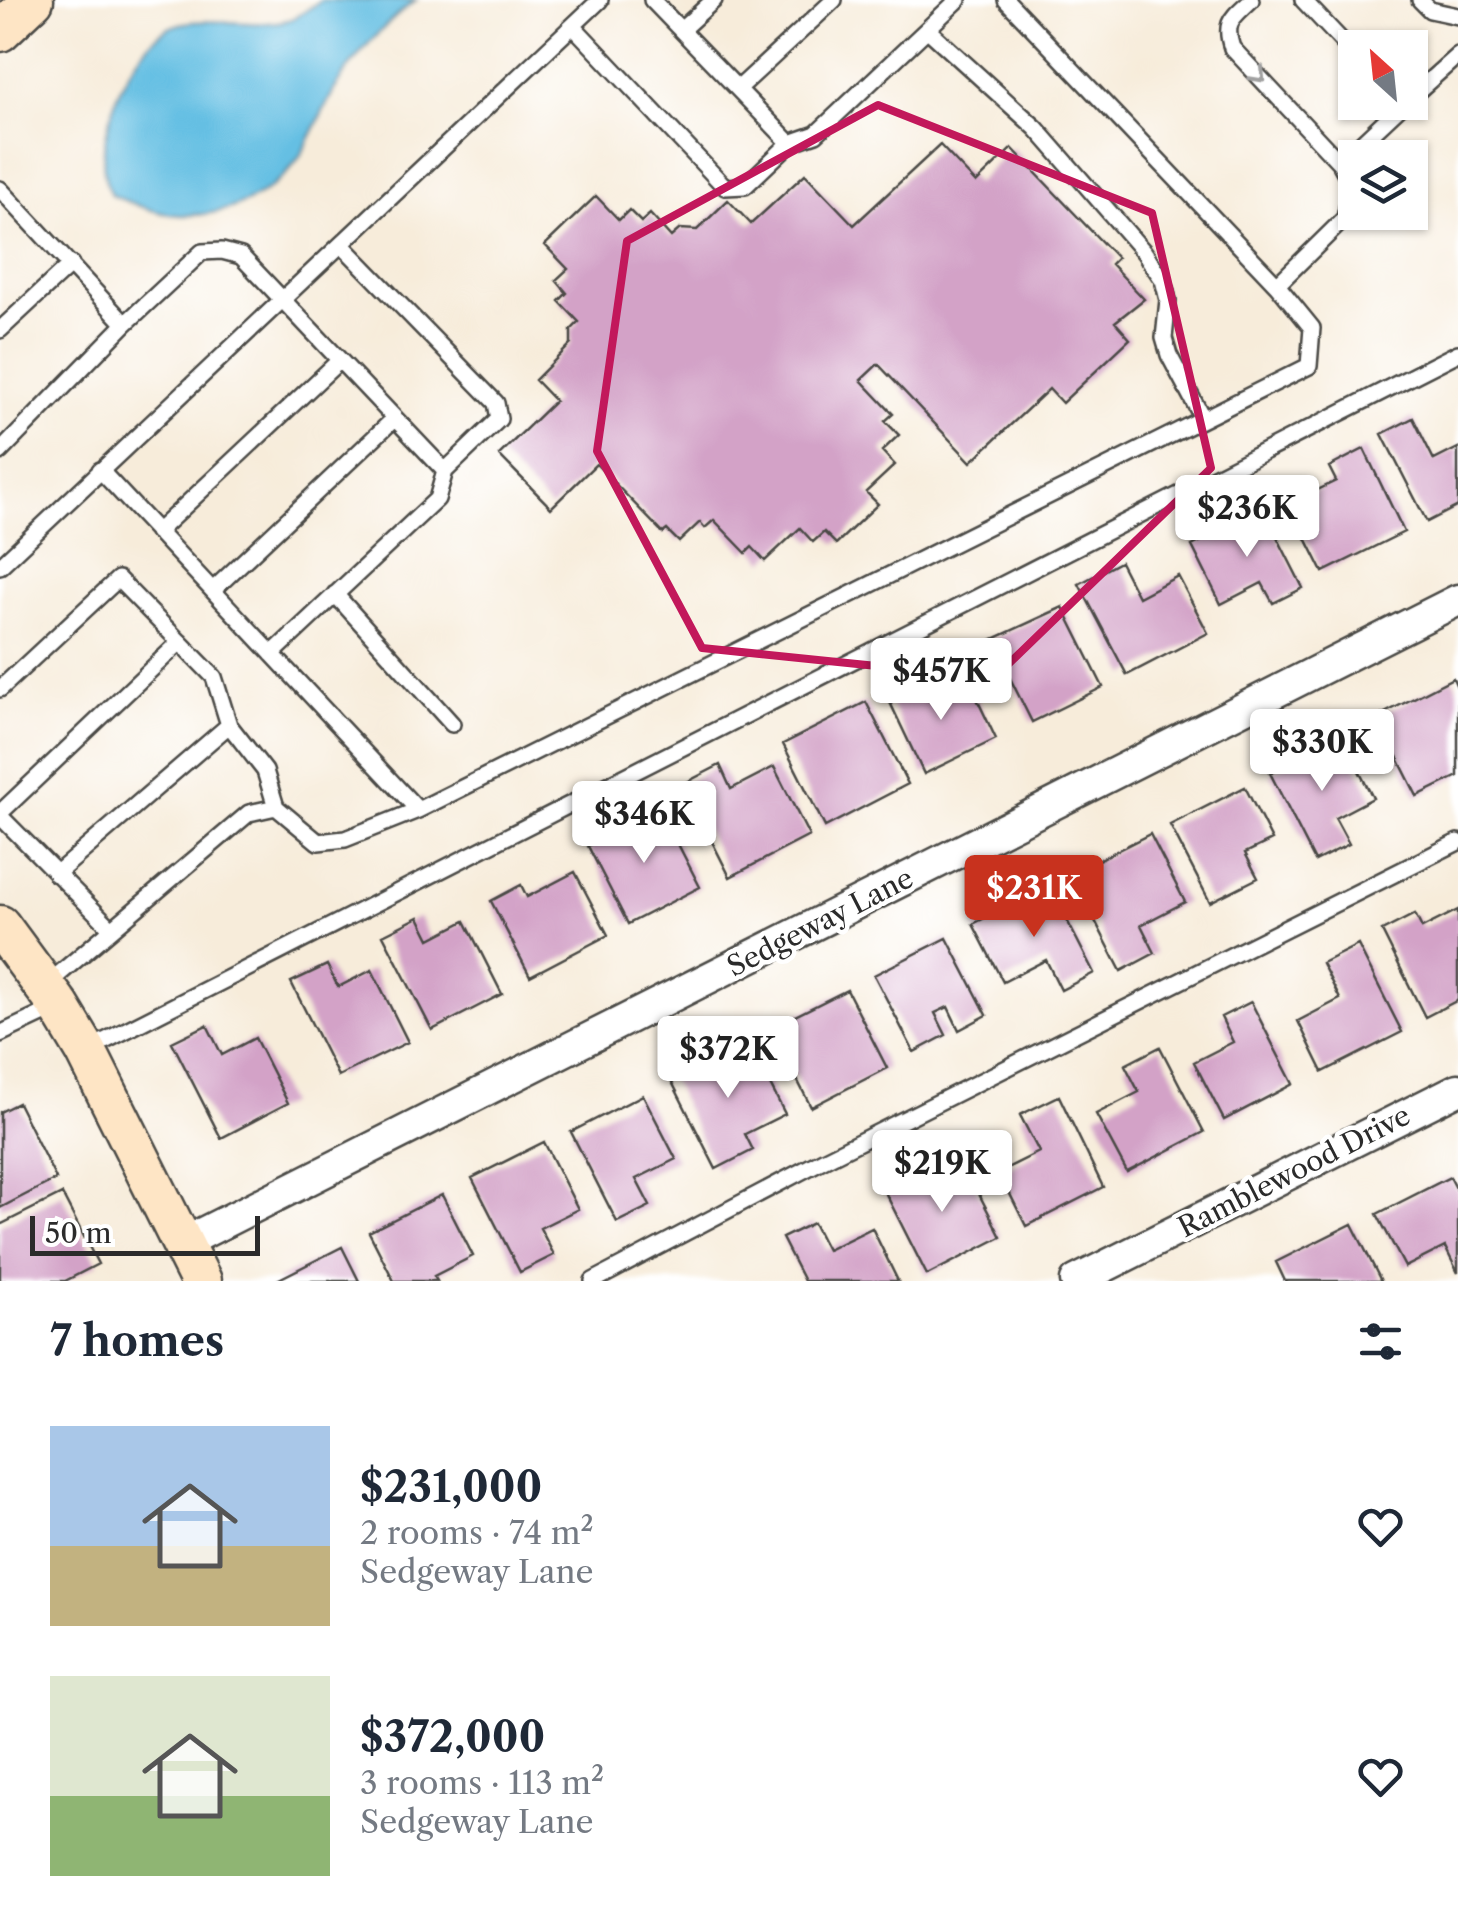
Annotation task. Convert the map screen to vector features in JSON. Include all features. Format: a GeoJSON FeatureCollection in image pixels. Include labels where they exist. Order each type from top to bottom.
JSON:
{"type":"FeatureCollection","features":[{"type":"Feature","properties":{"kind":"street"},"geometry":{"type":"LineString","coordinates":[[0,30],[33,0]]}},
{"type":"Feature","properties":{"kind":"street","name":"Sedgeway Lane"},"geometry":{"type":"LineString","coordinates":[[183,1244],[1458,600]]}},
{"type":"Feature","properties":{"kind":"street"},"geometry":{"type":"LineString","coordinates":[[0,926],[52,996],[86,1051],[202,1281]]}},
{"type":"Feature","properties":{"kind":"street","name":"Ramblewood Drive"},"geometry":{"type":"LineString","coordinates":[[1076,1281],[1458,1089]]}},
{"type":"Feature","properties":{"kind":"lane"},"geometry":{"type":"LineString","coordinates":[[0,566],[600,0]]}},
{"type":"Feature","properties":{"kind":"lane"},"geometry":{"type":"LineString","coordinates":[[652,0],[790,143]]}},
{"type":"Feature","properties":{"kind":"lane"},"geometry":{"type":"LineString","coordinates":[[682,30],[714,0]]}},
{"type":"Feature","properties":{"kind":"lane"},"geometry":{"type":"LineString","coordinates":[[738,89],[834,0]]}},
{"type":"Feature","properties":{"kind":"lane"},"geometry":{"type":"LineString","coordinates":[[573,26],[725,187],[745,186],[790,143],[816,134],[958,0]]}},
{"type":"Feature","properties":{"kind":"lane"},"geometry":{"type":"LineString","coordinates":[[0,689],[118,578],[214,677],[228,725],[265,771],[276,807],[318,842],[345,839],[418,810],[1309,366],[1312,328],[1278,285],[1006,0]]}},
{"type":"Feature","properties":{"kind":"lane"},"geometry":{"type":"LineString","coordinates":[[1251,0],[1231,20],[1226,31],[1232,48],[1338,161]]}},
{"type":"Feature","properties":{"kind":"lane"},"geometry":{"type":"LineString","coordinates":[[1304,0],[1338,37]]}},
{"type":"Feature","properties":{"kind":"lane"},"geometry":{"type":"LineString","coordinates":[[1420,0],[1430,10],[1458,16]]}},
{"type":"Feature","properties":{"kind":"lane"},"geometry":{"type":"LineString","coordinates":[[928,30],[1036,128],[1144,252],[1163,280],[1168,300],[1164,338],[1169,355],[1202,417]]}},
{"type":"Feature","properties":{"kind":"lane"},"geometry":{"type":"LineString","coordinates":[[1428,81],[1458,55]]}},
{"type":"Feature","properties":{"kind":"lane"},"geometry":{"type":"LineString","coordinates":[[1364,140],[1385,120]]}},
{"type":"Feature","properties":{"kind":"lane"},"geometry":{"type":"LineString","coordinates":[[3,199],[71,264],[125,324]]}},
{"type":"Feature","properties":{"kind":"lane"},"geometry":{"type":"LineString","coordinates":[[1278,285],[1338,225]]}},
{"type":"Feature","properties":{"kind":"lane"},"geometry":{"type":"LineString","coordinates":[[272,654],[436,499],[446,471],[499,419],[496,403],[342,244]]}},
{"type":"Feature","properties":{"kind":"lane"},"geometry":{"type":"LineString","coordinates":[[0,452],[125,324],[202,252],[222,251],[241,256],[446,471]]}},
{"type":"Feature","properties":{"kind":"lane"},"geometry":{"type":"LineString","coordinates":[[0,330],[71,264]]}},
{"type":"Feature","properties":{"kind":"lane"},"geometry":{"type":"LineString","coordinates":[[86,1051],[1458,353]]}},
{"type":"Feature","properties":{"kind":"lane"},"geometry":{"type":"LineString","coordinates":[[157,532],[340,360]]}},
{"type":"Feature","properties":{"kind":"lane"},"geometry":{"type":"LineString","coordinates":[[213,590],[395,418]]}},
{"type":"Feature","properties":{"kind":"lane"},"geometry":{"type":"LineString","coordinates":[[100,470],[418,810]]}},
{"type":"Feature","properties":{"kind":"lane"},"geometry":{"type":"LineString","coordinates":[[335,594],[452,724]]}},
{"type":"Feature","properties":{"kind":"lane"},"geometry":{"type":"LineString","coordinates":[[112,930],[0,814],[180,642]]}},
{"type":"Feature","properties":{"kind":"lane"},"geometry":{"type":"LineString","coordinates":[[56,874],[228,725]]}},
{"type":"Feature","properties":{"kind":"lane"},"geometry":{"type":"LineString","coordinates":[[0,1034],[52,996],[112,930],[249,813],[276,807]]}},
{"type":"Feature","properties":{"kind":"lane"},"geometry":{"type":"LineString","coordinates":[[593,1281],[840,1151],[1458,842]]}},
{"type":"Feature","properties":{"kind":"highlighted area"},"geometry":{"type":"Polygon","coordinates":[[[878,105],[1152,213],[1211,468],[994,678],[702,648],[597,451],[627,241],[878,105]]]}},
{"type":"Feature","properties":{"kind":"water"},"geometry":{"type":"Polygon","coordinates":[[[321,0],[416,0],[353,61],[302,153],[277,182],[244,203],[208,214],[169,214],[111,195],[103,164],[112,112],[128,73],[146,47],[180,24],[288,20],[321,0]]]}},
{"type":"Feature","properties":{"kind":"building"},"geometry":{"type":"Polygon","coordinates":[[[940,145],[976,183],[1012,148],[1117,258],[1111,264],[1144,299],[1115,322],[1130,339],[1062,403],[1049,389],[971,462],[878,364],[861,380],[893,414],[885,421],[899,435],[882,451],[895,465],[866,492],[878,504],[836,544],[824,532],[813,542],[800,528],[765,561],[752,547],[746,553],[714,520],[705,528],[700,522],[679,542],[667,530],[663,533],[596,464],[551,508],[499,455],[555,401],[535,380],[571,344],[571,330],[579,322],[559,301],[567,293],[556,280],[568,269],[545,245],[596,196],[619,220],[629,210],[641,222],[650,214],[671,237],[680,229],[697,230],[728,200],[751,224],[805,174],[854,225],[940,145]]]}},
{"type":"Feature","properties":{"kind":"building"},"geometry":{"type":"Polygon","coordinates":[[[1413,418],[1434,460],[1458,448],[1458,506],[1427,522],[1382,434],[1413,418]]]}},
{"type":"Feature","properties":{"kind":"building"},"geometry":{"type":"Polygon","coordinates":[[[1364,449],[1404,532],[1323,572],[1289,504],[1336,481],[1329,467],[1364,449]]]}},
{"type":"Feature","properties":{"kind":"building"},"geometry":{"type":"Polygon","coordinates":[[[1263,509],[1303,588],[1273,603],[1262,583],[1221,604],[1192,546],[1263,509]]]}},
{"type":"Feature","properties":{"kind":"building"},"geometry":{"type":"Polygon","coordinates":[[[1120,562],[1138,597],[1178,576],[1208,633],[1127,675],[1079,584],[1120,562]]]}},
{"type":"Feature","properties":{"kind":"building"},"geometry":{"type":"Polygon","coordinates":[[[1063,607],[1103,687],[1032,722],[991,640],[1063,607]]]}},
{"type":"Feature","properties":{"kind":"building"},"geometry":{"type":"Polygon","coordinates":[[[1453,678],[1458,689],[1458,776],[1417,796],[1377,717],[1453,678]]]}},
{"type":"Feature","properties":{"kind":"building"},"geometry":{"type":"Polygon","coordinates":[[[968,680],[996,739],[924,774],[887,696],[919,681],[928,700],[968,680]]]}},
{"type":"Feature","properties":{"kind":"building"},"geometry":{"type":"Polygon","coordinates":[[[866,702],[908,784],[825,827],[783,744],[866,702]]]}},
{"type":"Feature","properties":{"kind":"building"},"geometry":{"type":"Polygon","coordinates":[[[1341,736],[1373,798],[1335,818],[1349,844],[1315,861],[1270,773],[1341,736]]]}},
{"type":"Feature","properties":{"kind":"building"},"geometry":{"type":"Polygon","coordinates":[[[720,765],[731,789],[774,767],[809,836],[730,877],[683,784],[720,765]]]}},
{"type":"Feature","properties":{"kind":"building"},"geometry":{"type":"Polygon","coordinates":[[[1245,787],[1272,840],[1245,853],[1258,878],[1210,902],[1170,825],[1245,787]]]}},
{"type":"Feature","properties":{"kind":"building"},"geometry":{"type":"Polygon","coordinates":[[[660,809],[700,887],[628,924],[588,846],[660,809]]]}},
{"type":"Feature","properties":{"kind":"building"},"geometry":{"type":"Polygon","coordinates":[[[1150,834],[1185,902],[1141,925],[1155,953],[1121,971],[1071,874],[1150,834]]]}},
{"type":"Feature","properties":{"kind":"building"},"geometry":{"type":"Polygon","coordinates":[[[575,872],[608,935],[530,976],[491,901],[521,885],[527,897],[575,872]]]}},
{"type":"Feature","properties":{"kind":"building"},"geometry":{"type":"Polygon","coordinates":[[[1049,885],[1094,973],[1061,990],[1046,960],[1003,982],[973,924],[1049,885]]]}},
{"type":"Feature","properties":{"kind":"building"},"geometry":{"type":"Polygon","coordinates":[[[1458,910],[1458,1000],[1425,1017],[1382,931],[1415,914],[1422,928],[1458,910]]]}},
{"type":"Feature","properties":{"kind":"building"},"geometry":{"type":"Polygon","coordinates":[[[419,917],[430,939],[465,921],[502,994],[432,1030],[383,935],[419,917]]]}},
{"type":"Feature","properties":{"kind":"building"},"geometry":{"type":"Polygon","coordinates":[[[947,938],[987,1015],[959,1030],[948,1007],[935,1013],[946,1035],[914,1052],[874,975],[947,938]]]}},
{"type":"Feature","properties":{"kind":"building"},"geometry":{"type":"Polygon","coordinates":[[[1358,945],[1402,1032],[1323,1072],[1298,1021],[1340,999],[1322,963],[1358,945]]]}},
{"type":"Feature","properties":{"kind":"building"},"geometry":{"type":"Polygon","coordinates":[[[327,965],[338,987],[372,970],[408,1042],[338,1076],[291,982],[327,965]]]}},
{"type":"Feature","properties":{"kind":"building"},"geometry":{"type":"Polygon","coordinates":[[[847,990],[887,1068],[811,1107],[771,1028],[847,990]]]}},
{"type":"Feature","properties":{"kind":"building"},"geometry":{"type":"Polygon","coordinates":[[[1251,1002],[1293,1084],[1224,1120],[1194,1062],[1233,1042],[1221,1017],[1251,1002]]]}},
{"type":"Feature","properties":{"kind":"building"},"geometry":{"type":"Polygon","coordinates":[[[207,1025],[222,1055],[255,1038],[288,1103],[221,1138],[172,1042],[207,1025]]]}},
{"type":"Feature","properties":{"kind":"building"},"geometry":{"type":"Polygon","coordinates":[[[747,1039],[785,1114],[745,1134],[753,1150],[716,1169],[670,1078],[747,1039]]]}},
{"type":"Feature","properties":{"kind":"building"},"geometry":{"type":"Polygon","coordinates":[[[1160,1047],[1204,1132],[1127,1172],[1096,1114],[1139,1092],[1125,1065],[1160,1047]]]}},
{"type":"Feature","properties":{"kind":"building"},"geometry":{"type":"Polygon","coordinates":[[[643,1095],[676,1159],[636,1179],[650,1206],[617,1222],[571,1132],[643,1095]]]}},
{"type":"Feature","properties":{"kind":"building"},"geometry":{"type":"Polygon","coordinates":[[[1059,1096],[1103,1187],[1026,1226],[999,1172],[1039,1152],[1020,1115],[1059,1096]]]}},
{"type":"Feature","properties":{"kind":"building"},"geometry":{"type":"Polygon","coordinates":[[[18,1103],[56,1179],[0,1208],[0,1112],[18,1103]]]}},
{"type":"Feature","properties":{"kind":"building"},"geometry":{"type":"Polygon","coordinates":[[[544,1142],[578,1209],[540,1228],[554,1255],[520,1272],[472,1178],[544,1142]]]}},
{"type":"Feature","properties":{"kind":"building"},"geometry":{"type":"Polygon","coordinates":[[[962,1161],[1001,1237],[927,1275],[882,1186],[918,1168],[924,1180],[962,1161]]]}},
{"type":"Feature","properties":{"kind":"building"},"geometry":{"type":"Polygon","coordinates":[[[1450,1177],[1458,1192],[1458,1273],[1445,1247],[1405,1267],[1377,1214],[1450,1177]]]}},
{"type":"Feature","properties":{"kind":"building"},"geometry":{"type":"Polygon","coordinates":[[[62,1194],[98,1264],[65,1281],[0,1281],[0,1225],[62,1194]]]}},
{"type":"Feature","properties":{"kind":"building"},"geometry":{"type":"Polygon","coordinates":[[[442,1195],[473,1256],[434,1276],[437,1281],[394,1281],[369,1232],[442,1195]]]}},
{"type":"Feature","properties":{"kind":"building"},"geometry":{"type":"Polygon","coordinates":[[[813,1223],[827,1250],[872,1228],[898,1281],[804,1281],[782,1238],[813,1223]]]}},
{"type":"Feature","properties":{"kind":"building"},"geometry":{"type":"Polygon","coordinates":[[[1352,1224],[1381,1281],[1285,1281],[1276,1262],[1352,1224]]]}},
{"type":"Feature","properties":{"kind":"building"},"geometry":{"type":"Polygon","coordinates":[[[342,1247],[359,1281],[275,1281],[342,1247]]]}}]}
